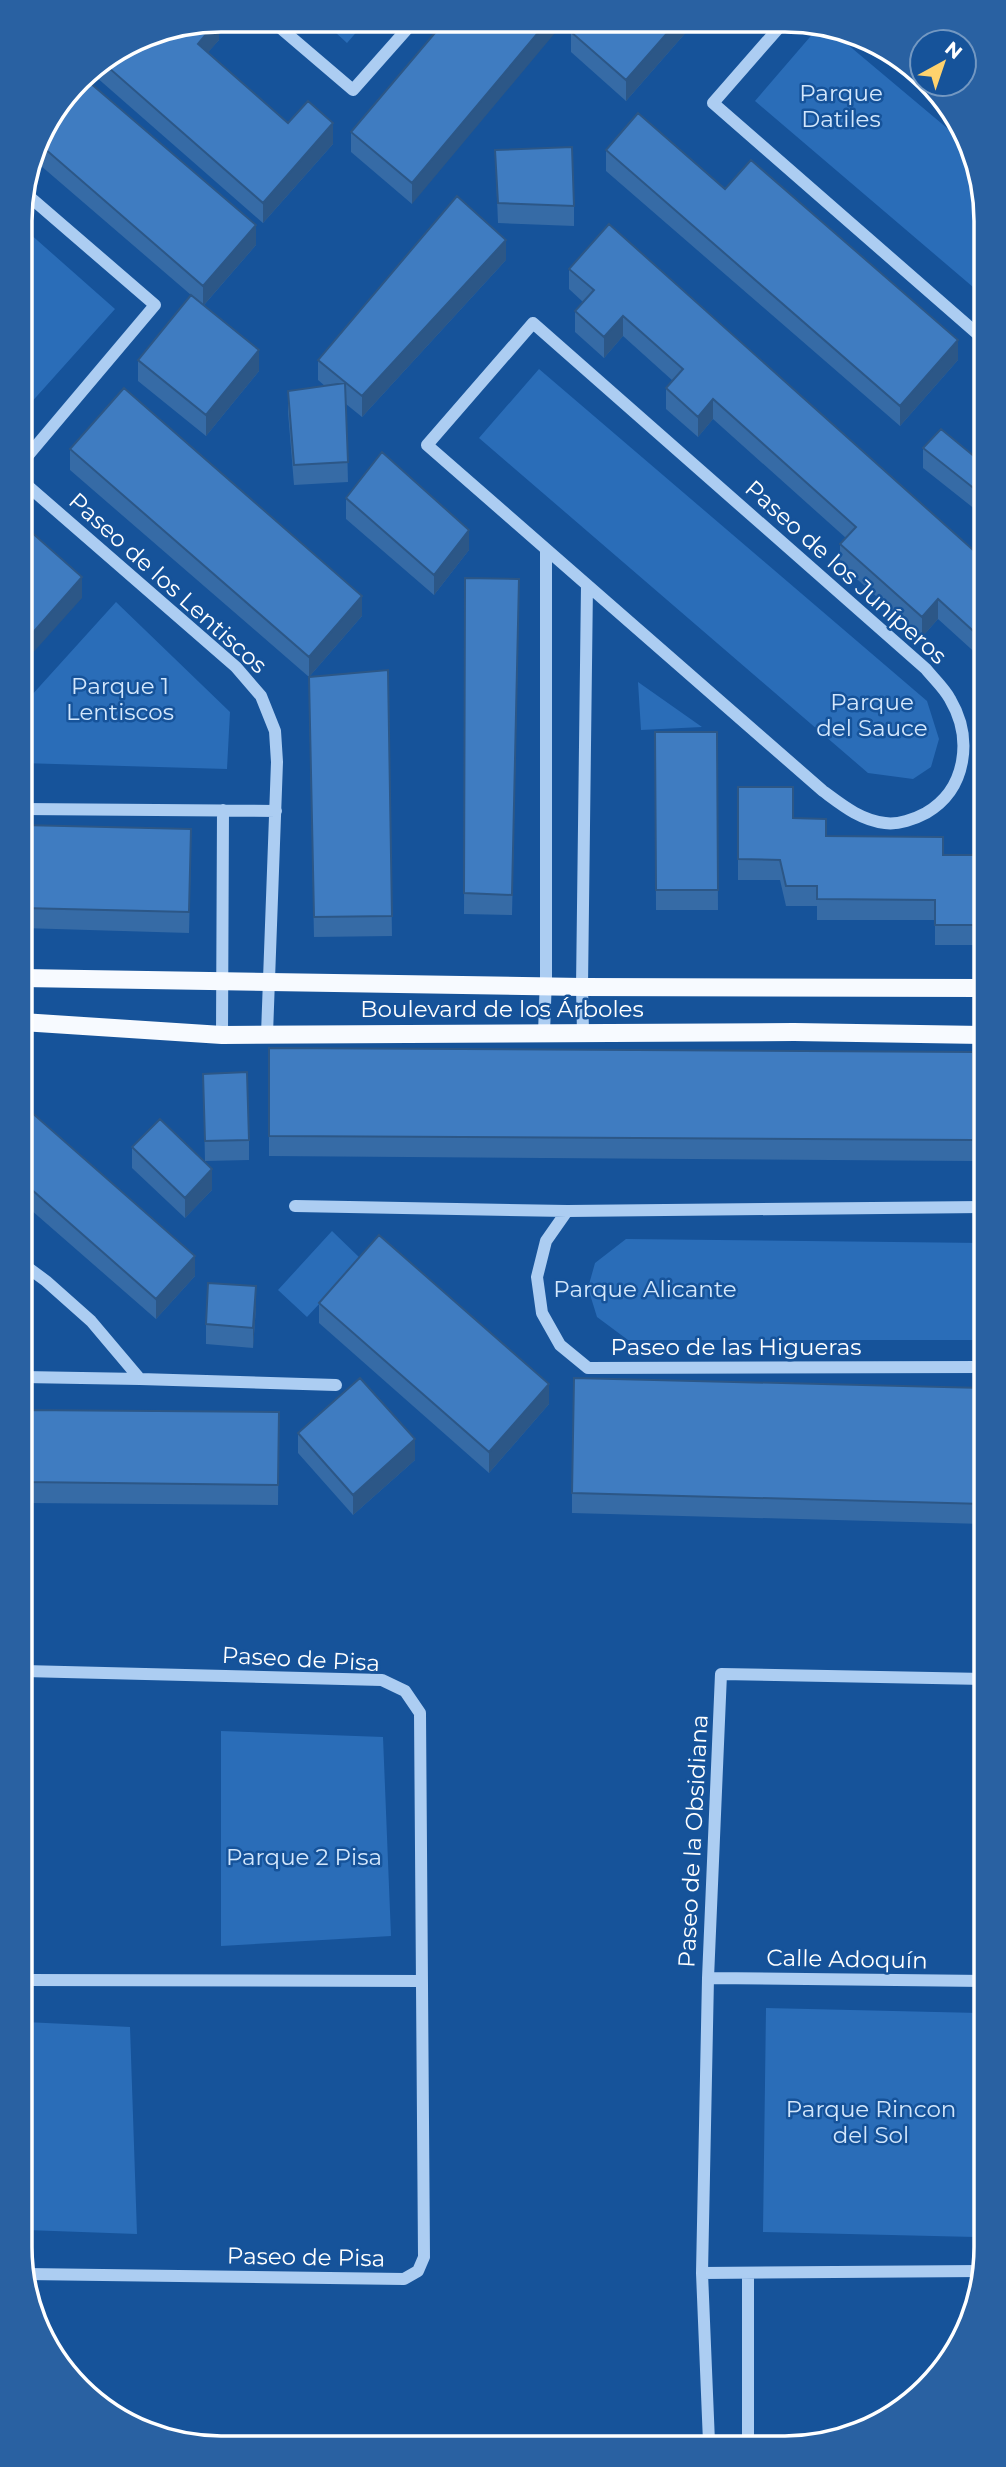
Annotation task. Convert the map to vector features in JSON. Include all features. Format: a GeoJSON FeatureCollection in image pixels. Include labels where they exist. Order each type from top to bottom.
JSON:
{"type":"FeatureCollection","features":[{"type":"Feature","properties":{"kind":"main road","name":"Boulevard de los Árboles"},"geometry":{"type":"LineString","coordinates":[[32,978],[582,987],[974,988]]}},
{"type":"Feature","properties":{"kind":"main road","name":"Boulevard de los Árboles"},"geometry":{"type":"LineString","coordinates":[[32,1023],[222,1035],[794,1032],[974,1035]]}},
{"type":"Feature","properties":{"kind":"street"},"geometry":{"type":"LineString","coordinates":[[285,32],[353,90],[404,32]]}},
{"type":"Feature","properties":{"kind":"street"},"geometry":{"type":"LineString","coordinates":[[775,32],[713,103],[974,331]]}},
{"type":"Feature","properties":{"kind":"street"},"geometry":{"type":"LineString","coordinates":[[32,451],[155,305],[33,199]]}},
{"type":"Feature","properties":{"kind":"street","name":"Paseo de los Juníperos"},"geometry":{"type":"LineString","coordinates":[[533,323],[926,669],[950,699],[961,728],[964,759],[954,787],[939,805],[915,819],[886,824],[855,815],[823,791],[587,585],[426,444],[533,323]]}},
{"type":"Feature","properties":{"kind":"street","name":"Paseo de los Lentiscos"},"geometry":{"type":"LineString","coordinates":[[32,490],[236,667],[261,696],[275,731],[277,762],[268,1034]]}},
{"type":"Feature","properties":{"kind":"street"},"geometry":{"type":"LineString","coordinates":[[544,1033],[546,549]]}},
{"type":"Feature","properties":{"kind":"street"},"geometry":{"type":"LineString","coordinates":[[583,1033],[587,585]]}},
{"type":"Feature","properties":{"kind":"street"},"geometry":{"type":"LineString","coordinates":[[32,809],[275,811]]}},
{"type":"Feature","properties":{"kind":"street"},"geometry":{"type":"LineString","coordinates":[[222,1035],[223,810]]}},
{"type":"Feature","properties":{"kind":"street"},"geometry":{"type":"LineString","coordinates":[[295,1206],[567,1211],[974,1207]]}},
{"type":"Feature","properties":{"kind":"street","name":"Paseo de las Higueras"},"geometry":{"type":"LineString","coordinates":[[567,1211],[546,1241],[537,1277],[542,1313],[560,1345],[588,1368],[974,1367]]}},
{"type":"Feature","properties":{"kind":"street"},"geometry":{"type":"LineString","coordinates":[[32,1270],[91,1321],[140,1378]]}},
{"type":"Feature","properties":{"kind":"street"},"geometry":{"type":"LineString","coordinates":[[32,1377],[336,1385]]}},
{"type":"Feature","properties":{"kind":"street","name":"Paseo de Pisa"},"geometry":{"type":"LineString","coordinates":[[32,1671],[382,1681],[405,1691],[420,1713],[424,2256],[418,2271],[404,2279],[33,2274]]}},
{"type":"Feature","properties":{"kind":"street","name":"Paseo de la Obsidiana"},"geometry":{"type":"LineString","coordinates":[[709,2436],[702,2273],[708,1978],[721,1674],[974,1679]]}},
{"type":"Feature","properties":{"kind":"street","name":"Calle Adoquín"},"geometry":{"type":"LineString","coordinates":[[708,1978],[974,1981]]}},
{"type":"Feature","properties":{"kind":"street"},"geometry":{"type":"LineString","coordinates":[[32,1980],[422,1981]]}},
{"type":"Feature","properties":{"kind":"street"},"geometry":{"type":"LineString","coordinates":[[702,2273],[973,2271]]}},
{"type":"Feature","properties":{"kind":"street"},"geometry":{"type":"LineString","coordinates":[[748,2273],[748,2436]]}},
{"type":"Feature","properties":{"kind":"green space"},"geometry":{"type":"Polygon","coordinates":[[[335,32],[357,32],[347,43],[335,32]]]}},
{"type":"Feature","properties":{"kind":"green space","name":"Parque Datiles"},"geometry":{"type":"Polygon","coordinates":[[[813,34],[843,41],[952,132],[968,171],[973,195],[974,288],[755,101],[813,34]]]}},
{"type":"Feature","properties":{"kind":"green space"},"geometry":{"type":"Polygon","coordinates":[[[32,236],[115,309],[32,402],[32,236]]]}},
{"type":"Feature","properties":{"kind":"green space","name":"Parque del Sauce"},"geometry":{"type":"Polygon","coordinates":[[[539,369],[927,701],[939,739],[931,767],[913,779],[868,773],[479,438],[539,369]]]}},
{"type":"Feature","properties":{"kind":"green space","name":"Parque 1 Lentiscos"},"geometry":{"type":"Polygon","coordinates":[[[116,602],[230,712],[227,769],[32,763],[32,695],[116,602]]]}},
{"type":"Feature","properties":{"kind":"green space"},"geometry":{"type":"Polygon","coordinates":[[[638,682],[702,727],[641,730],[638,682]]]}},
{"type":"Feature","properties":{"kind":"green space"},"geometry":{"type":"Polygon","coordinates":[[[332,1231],[361,1259],[307,1317],[278,1290],[332,1231]]]}},
{"type":"Feature","properties":{"kind":"green space","name":"Parque Alicante"},"geometry":{"type":"Polygon","coordinates":[[[626,1239],[974,1243],[974,1340],[628,1340],[597,1317],[588,1288],[595,1263],[626,1239]]]}},
{"type":"Feature","properties":{"kind":"green space","name":"Parque 2 Pisa"},"geometry":{"type":"Polygon","coordinates":[[[221,1731],[383,1737],[391,1936],[221,1946],[221,1731]]]}},
{"type":"Feature","properties":{"kind":"green space","name":"Parque Rincon del Sol"},"geometry":{"type":"Polygon","coordinates":[[[766,2008],[974,2013],[974,2237],[763,2232],[766,2008]]]}},
{"type":"Feature","properties":{"kind":"green space"},"geometry":{"type":"Polygon","coordinates":[[[32,2022],[130,2027],[137,2234],[32,2230],[32,2022]]]}},
{"type":"Feature","properties":{"kind":"building"},"geometry":{"type":"Polygon","coordinates":[[[208,32],[198,44],[288,123],[308,101],[333,123],[263,203],[109,68],[159,42],[208,32]]]}},
{"type":"Feature","properties":{"kind":"building"},"geometry":{"type":"Polygon","coordinates":[[[436,32],[539,32],[412,183],[351,132],[436,32]]]}},
{"type":"Feature","properties":{"kind":"building"},"geometry":{"type":"Polygon","coordinates":[[[571,32],[668,32],[626,80],[571,32]]]}},
{"type":"Feature","properties":{"kind":"building"},"geometry":{"type":"Polygon","coordinates":[[[91,83],[256,225],[203,286],[46,149],[63,115],[91,83]]]}},
{"type":"Feature","properties":{"kind":"building"},"geometry":{"type":"Polygon","coordinates":[[[638,113],[725,189],[751,160],[958,340],[900,406],[606,150],[638,113]]]}},
{"type":"Feature","properties":{"kind":"building"},"geometry":{"type":"Polygon","coordinates":[[[572,147],[574,206],[498,203],[495,150],[572,147]]]}},
{"type":"Feature","properties":{"kind":"building"},"geometry":{"type":"Polygon","coordinates":[[[457,196],[506,240],[362,396],[318,360],[457,196]]]}},
{"type":"Feature","properties":{"kind":"building"},"geometry":{"type":"Polygon","coordinates":[[[609,224],[974,551],[974,632],[938,599],[922,617],[840,544],[856,527],[713,399],[698,417],[666,388],[683,369],[623,316],[604,337],[575,311],[594,290],[569,269],[609,224]]]}},
{"type":"Feature","properties":{"kind":"building"},"geometry":{"type":"Polygon","coordinates":[[[191,295],[259,350],[206,415],[138,360],[191,295]]]}},
{"type":"Feature","properties":{"kind":"building"},"geometry":{"type":"Polygon","coordinates":[[[345,383],[348,462],[294,465],[288,391],[345,383]]]}},
{"type":"Feature","properties":{"kind":"building"},"geometry":{"type":"Polygon","coordinates":[[[124,388],[362,596],[309,657],[70,449],[124,388]]]}},
{"type":"Feature","properties":{"kind":"building"},"geometry":{"type":"Polygon","coordinates":[[[941,429],[974,456],[974,488],[923,448],[941,429]]]}},
{"type":"Feature","properties":{"kind":"building"},"geometry":{"type":"Polygon","coordinates":[[[382,452],[469,530],[434,575],[346,498],[382,452]]]}},
{"type":"Feature","properties":{"kind":"building"},"geometry":{"type":"Polygon","coordinates":[[[32,533],[82,577],[32,634],[32,533]]]}},
{"type":"Feature","properties":{"kind":"building"},"geometry":{"type":"Polygon","coordinates":[[[465,578],[519,579],[512,895],[464,893],[465,578]]]}},
{"type":"Feature","properties":{"kind":"building"},"geometry":{"type":"Polygon","coordinates":[[[388,670],[392,916],[314,917],[309,677],[388,670]]]}},
{"type":"Feature","properties":{"kind":"building"},"geometry":{"type":"Polygon","coordinates":[[[655,732],[717,732],[718,890],[656,890],[655,732]]]}},
{"type":"Feature","properties":{"kind":"building"},"geometry":{"type":"Polygon","coordinates":[[[738,787],[793,787],[793,818],[826,819],[826,836],[943,837],[943,855],[974,855],[974,925],[935,925],[935,900],[817,899],[817,886],[786,886],[780,860],[738,859],[738,787]]]}},
{"type":"Feature","properties":{"kind":"building"},"geometry":{"type":"Polygon","coordinates":[[[32,825],[191,829],[189,912],[32,908],[32,825]]]}},
{"type":"Feature","properties":{"kind":"building"},"geometry":{"type":"Polygon","coordinates":[[[269,1048],[973,1052],[973,1140],[269,1136],[269,1048]]]}},
{"type":"Feature","properties":{"kind":"building"},"geometry":{"type":"Polygon","coordinates":[[[247,1072],[249,1140],[205,1141],[203,1074],[247,1072]]]}},
{"type":"Feature","properties":{"kind":"building"},"geometry":{"type":"Polygon","coordinates":[[[32,1113],[195,1256],[156,1299],[32,1190],[32,1113]]]}},
{"type":"Feature","properties":{"kind":"building"},"geometry":{"type":"Polygon","coordinates":[[[160,1119],[212,1169],[185,1198],[132,1147],[160,1119]]]}},
{"type":"Feature","properties":{"kind":"building"},"geometry":{"type":"Polygon","coordinates":[[[379,1235],[549,1384],[489,1452],[319,1303],[379,1235]]]}},
{"type":"Feature","properties":{"kind":"building"},"geometry":{"type":"Polygon","coordinates":[[[208,1283],[256,1286],[253,1328],[206,1324],[208,1283]]]}},
{"type":"Feature","properties":{"kind":"building"},"geometry":{"type":"Polygon","coordinates":[[[360,1378],[415,1439],[353,1495],[298,1433],[360,1378]]]}},
{"type":"Feature","properties":{"kind":"building"},"geometry":{"type":"Polygon","coordinates":[[[574,1378],[974,1388],[974,1504],[572,1493],[574,1378]]]}},
{"type":"Feature","properties":{"kind":"building"},"geometry":{"type":"Polygon","coordinates":[[[32,1410],[279,1412],[278,1485],[32,1482],[32,1410]]]}}]}
